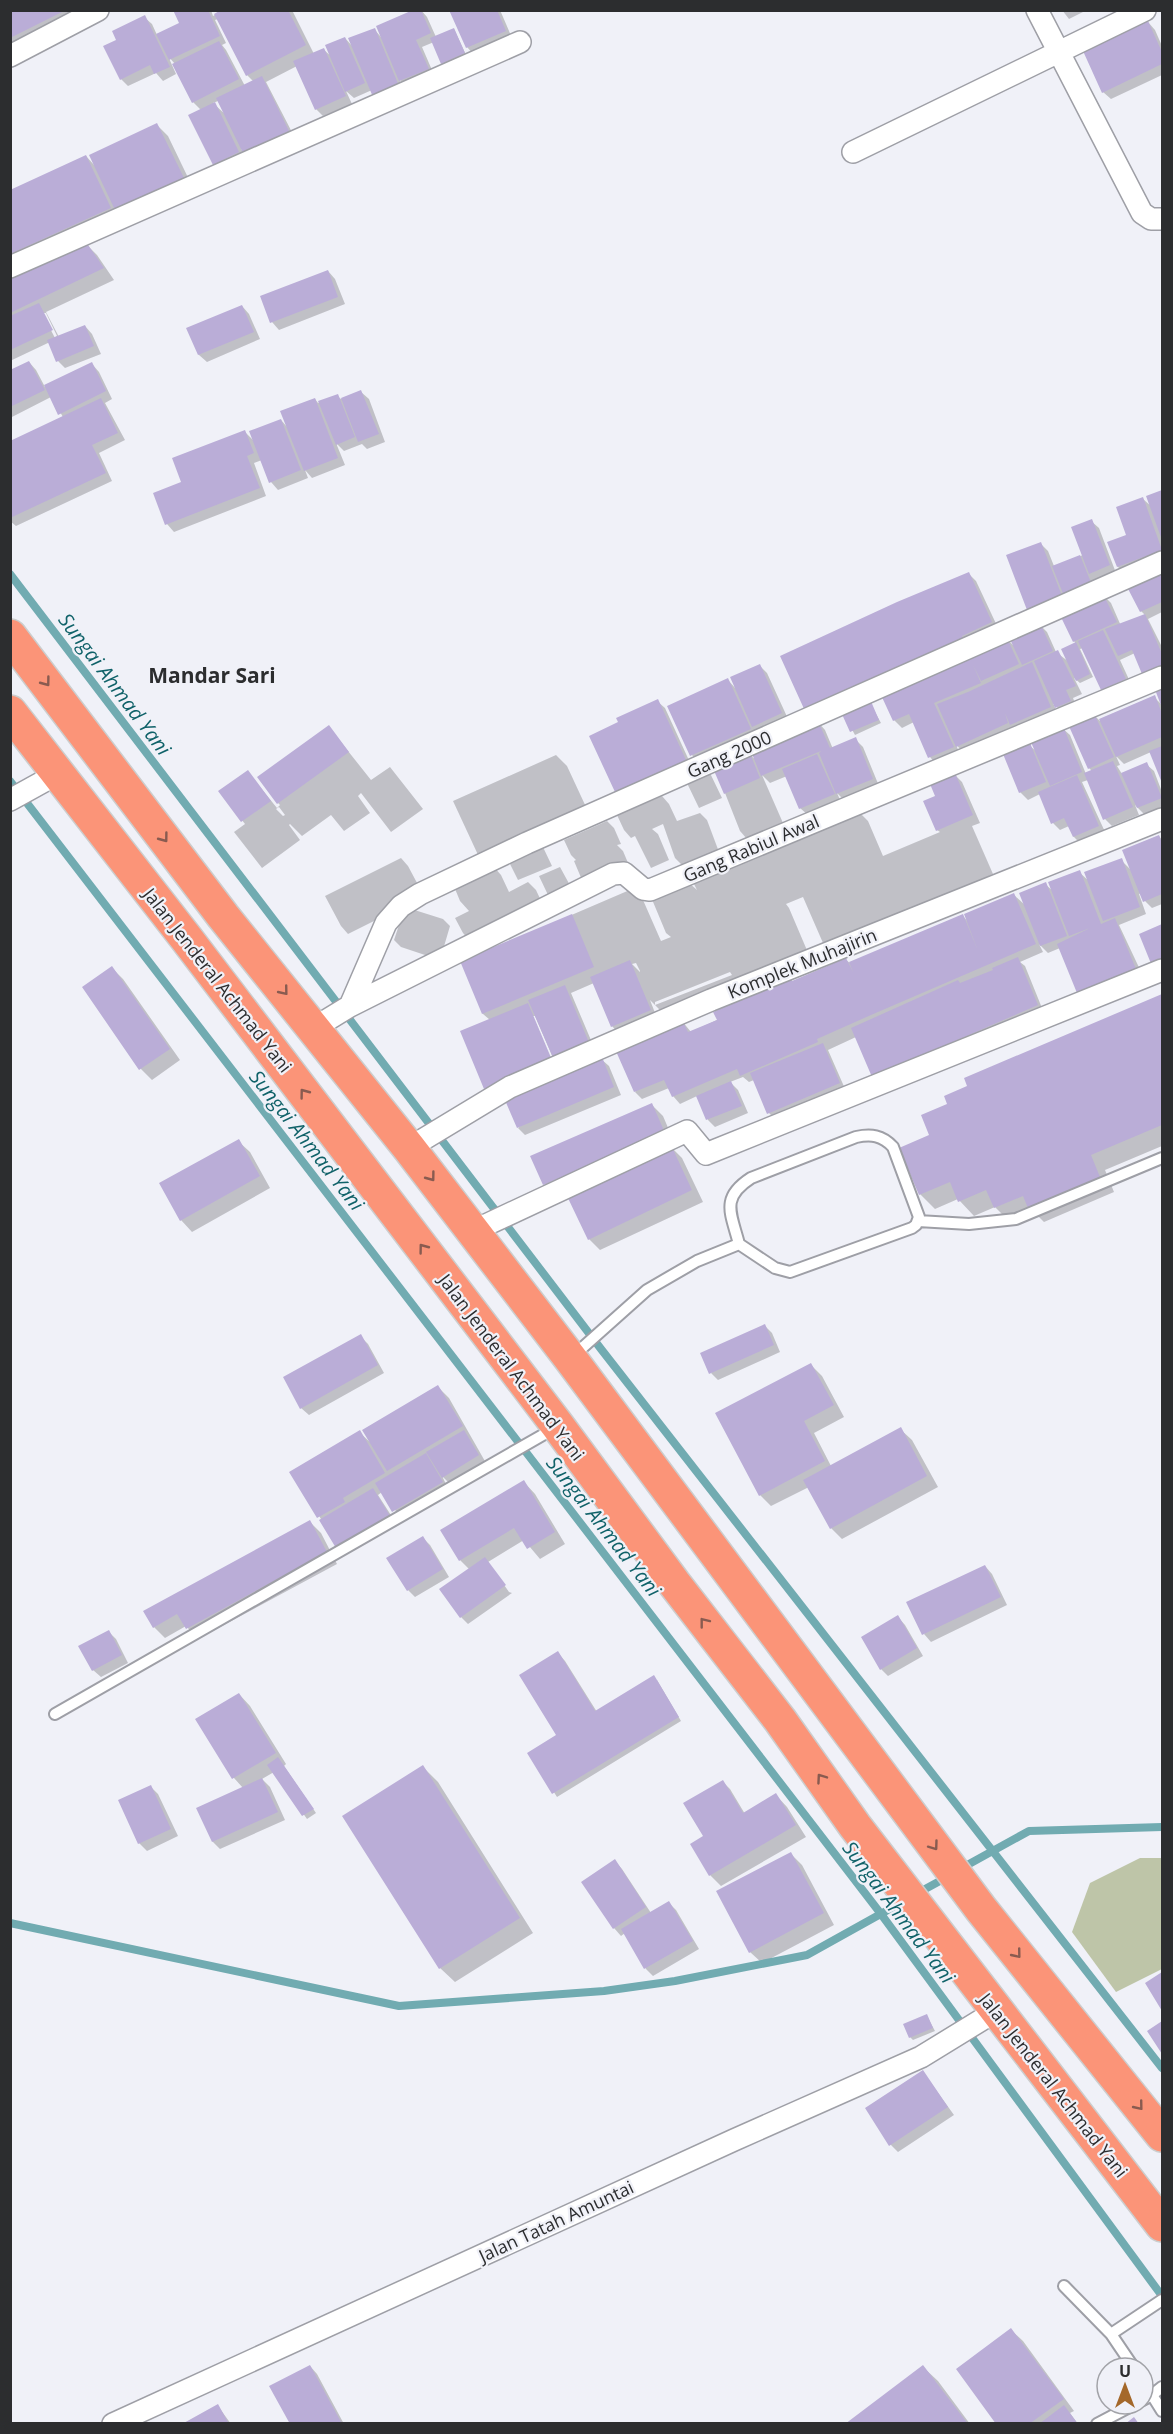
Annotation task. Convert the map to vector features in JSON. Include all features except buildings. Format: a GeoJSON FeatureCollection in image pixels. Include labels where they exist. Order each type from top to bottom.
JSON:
{"type":"FeatureCollection","features":[{"type":"Feature","properties":{"kind":"highway"},"geometry":{"type":"LineString","coordinates":[[10,636],[224,916],[323,1023],[418,1143],[490,1223],[578,1351],[981,1909],[1162,2135]]}},
{"type":"Feature","properties":{"kind":"highway","name":"Jalan Jenderal Achmad Yani"},"geometry":{"type":"LineString","coordinates":[[10,712],[45,781],[186,938],[544,1434],[674,1583],[780,1720],[855,1826],[932,1926],[987,2017],[1162,2225]]}},
{"type":"Feature","properties":{"kind":"highway"},"geometry":{"type":"LineString","coordinates":[[186,938],[224,916]]}},
{"type":"Feature","properties":{"kind":"street"},"geometry":{"type":"LineString","coordinates":[[10,56],[99,10]]}},
{"type":"Feature","properties":{"kind":"street"},"geometry":{"type":"LineString","coordinates":[[1037,10],[1142,213],[1151,219],[1162,219]]}},
{"type":"Feature","properties":{"kind":"street"},"geometry":{"type":"LineString","coordinates":[[853,152],[1145,10]]}},
{"type":"Feature","properties":{"kind":"street"},"geometry":{"type":"LineString","coordinates":[[10,267],[520,42]]}},
{"type":"Feature","properties":{"kind":"street","name":"Gang 2000"},"geometry":{"type":"LineString","coordinates":[[350,1006],[386,923],[401,906],[420,894],[527,843],[1162,562]]}},
{"type":"Feature","properties":{"kind":"street","name":"Gang Rabiul Awal"},"geometry":{"type":"LineString","coordinates":[[350,1006],[613,874],[624,873],[643,889],[650,890],[1162,677]]}},
{"type":"Feature","properties":{"kind":"street"},"geometry":{"type":"LineString","coordinates":[[10,800],[45,781]]}},
{"type":"Feature","properties":{"kind":"street","name":"Komplek Muhajirin"},"geometry":{"type":"LineString","coordinates":[[418,1143],[510,1087],[711,1000],[1162,819]]}},
{"type":"Feature","properties":{"kind":"street"},"geometry":{"type":"LineString","coordinates":[[490,1223],[687,1131],[706,1154],[1162,970]]}},
{"type":"Feature","properties":{"kind":"street"},"geometry":{"type":"LineString","coordinates":[[323,1023],[350,1006]]}},
{"type":"Feature","properties":{"kind":"street","name":"Jalan Tatah Amuntai"},"geometry":{"type":"LineString","coordinates":[[113,2424],[921,2057],[987,2017]]}},
{"type":"Feature","properties":{"kind":"lane"},"geometry":{"type":"LineString","coordinates":[[869,1134],[885,1139],[893,1147],[919,1217],[912,1228],[789,1272],[775,1268],[739,1244],[730,1210],[731,1195],[738,1186],[762,1174],[869,1134]]}},
{"type":"Feature","properties":{"kind":"lane"},"geometry":{"type":"LineString","coordinates":[[918,1221],[969,1224],[1016,1219],[1162,1158]]}},
{"type":"Feature","properties":{"kind":"lane"},"geometry":{"type":"LineString","coordinates":[[578,1351],[647,1290],[697,1262],[739,1244]]}},
{"type":"Feature","properties":{"kind":"lane"},"geometry":{"type":"LineString","coordinates":[[56,1714],[544,1434]]}},
{"type":"Feature","properties":{"kind":"lane"},"geometry":{"type":"LineString","coordinates":[[1064,2286],[1112,2334],[1126,2356]]}},
{"type":"Feature","properties":{"kind":"lane"},"geometry":{"type":"LineString","coordinates":[[1112,2334],[1162,2300]]}},
{"type":"Feature","properties":{"kind":"lane"},"geometry":{"type":"LineString","coordinates":[[1097,2424],[1112,2416]]}},
{"type":"Feature","properties":{"kind":"green space"},"geometry":{"type":"Polygon","coordinates":[[[1140,1858],[1162,1858],[1162,1969],[1116,1992],[1072,1932],[1090,1883],[1140,1858]]]}},
{"type":"Feature","properties":{"kind":"waterway","name":"Sungai Ahmad Yani"},"geometry":{"type":"LineString","coordinates":[[10,574],[601,1349],[1162,2068]]}},
{"type":"Feature","properties":{"kind":"waterway","name":"Sungai Ahmad Yani"},"geometry":{"type":"LineString","coordinates":[[10,781],[881,1914],[1162,2296]]}},
{"type":"Feature","properties":{"kind":"waterway"},"geometry":{"type":"LineString","coordinates":[[960,1869],[1029,1831],[1162,1827]]}},
{"type":"Feature","properties":{"kind":"waterway"},"geometry":{"type":"LineString","coordinates":[[916,1894],[949,1876]]}},
{"type":"Feature","properties":{"kind":"waterway"},"geometry":{"type":"LineString","coordinates":[[10,1923],[399,2006],[604,1991],[675,1981],[807,1955],[904,1901]]}},
{"type":"Feature","properties":{"kind":"district","name":"Mandar Sari"},"geometry":{"type":"Point","coordinates":[212,675]}}]}
